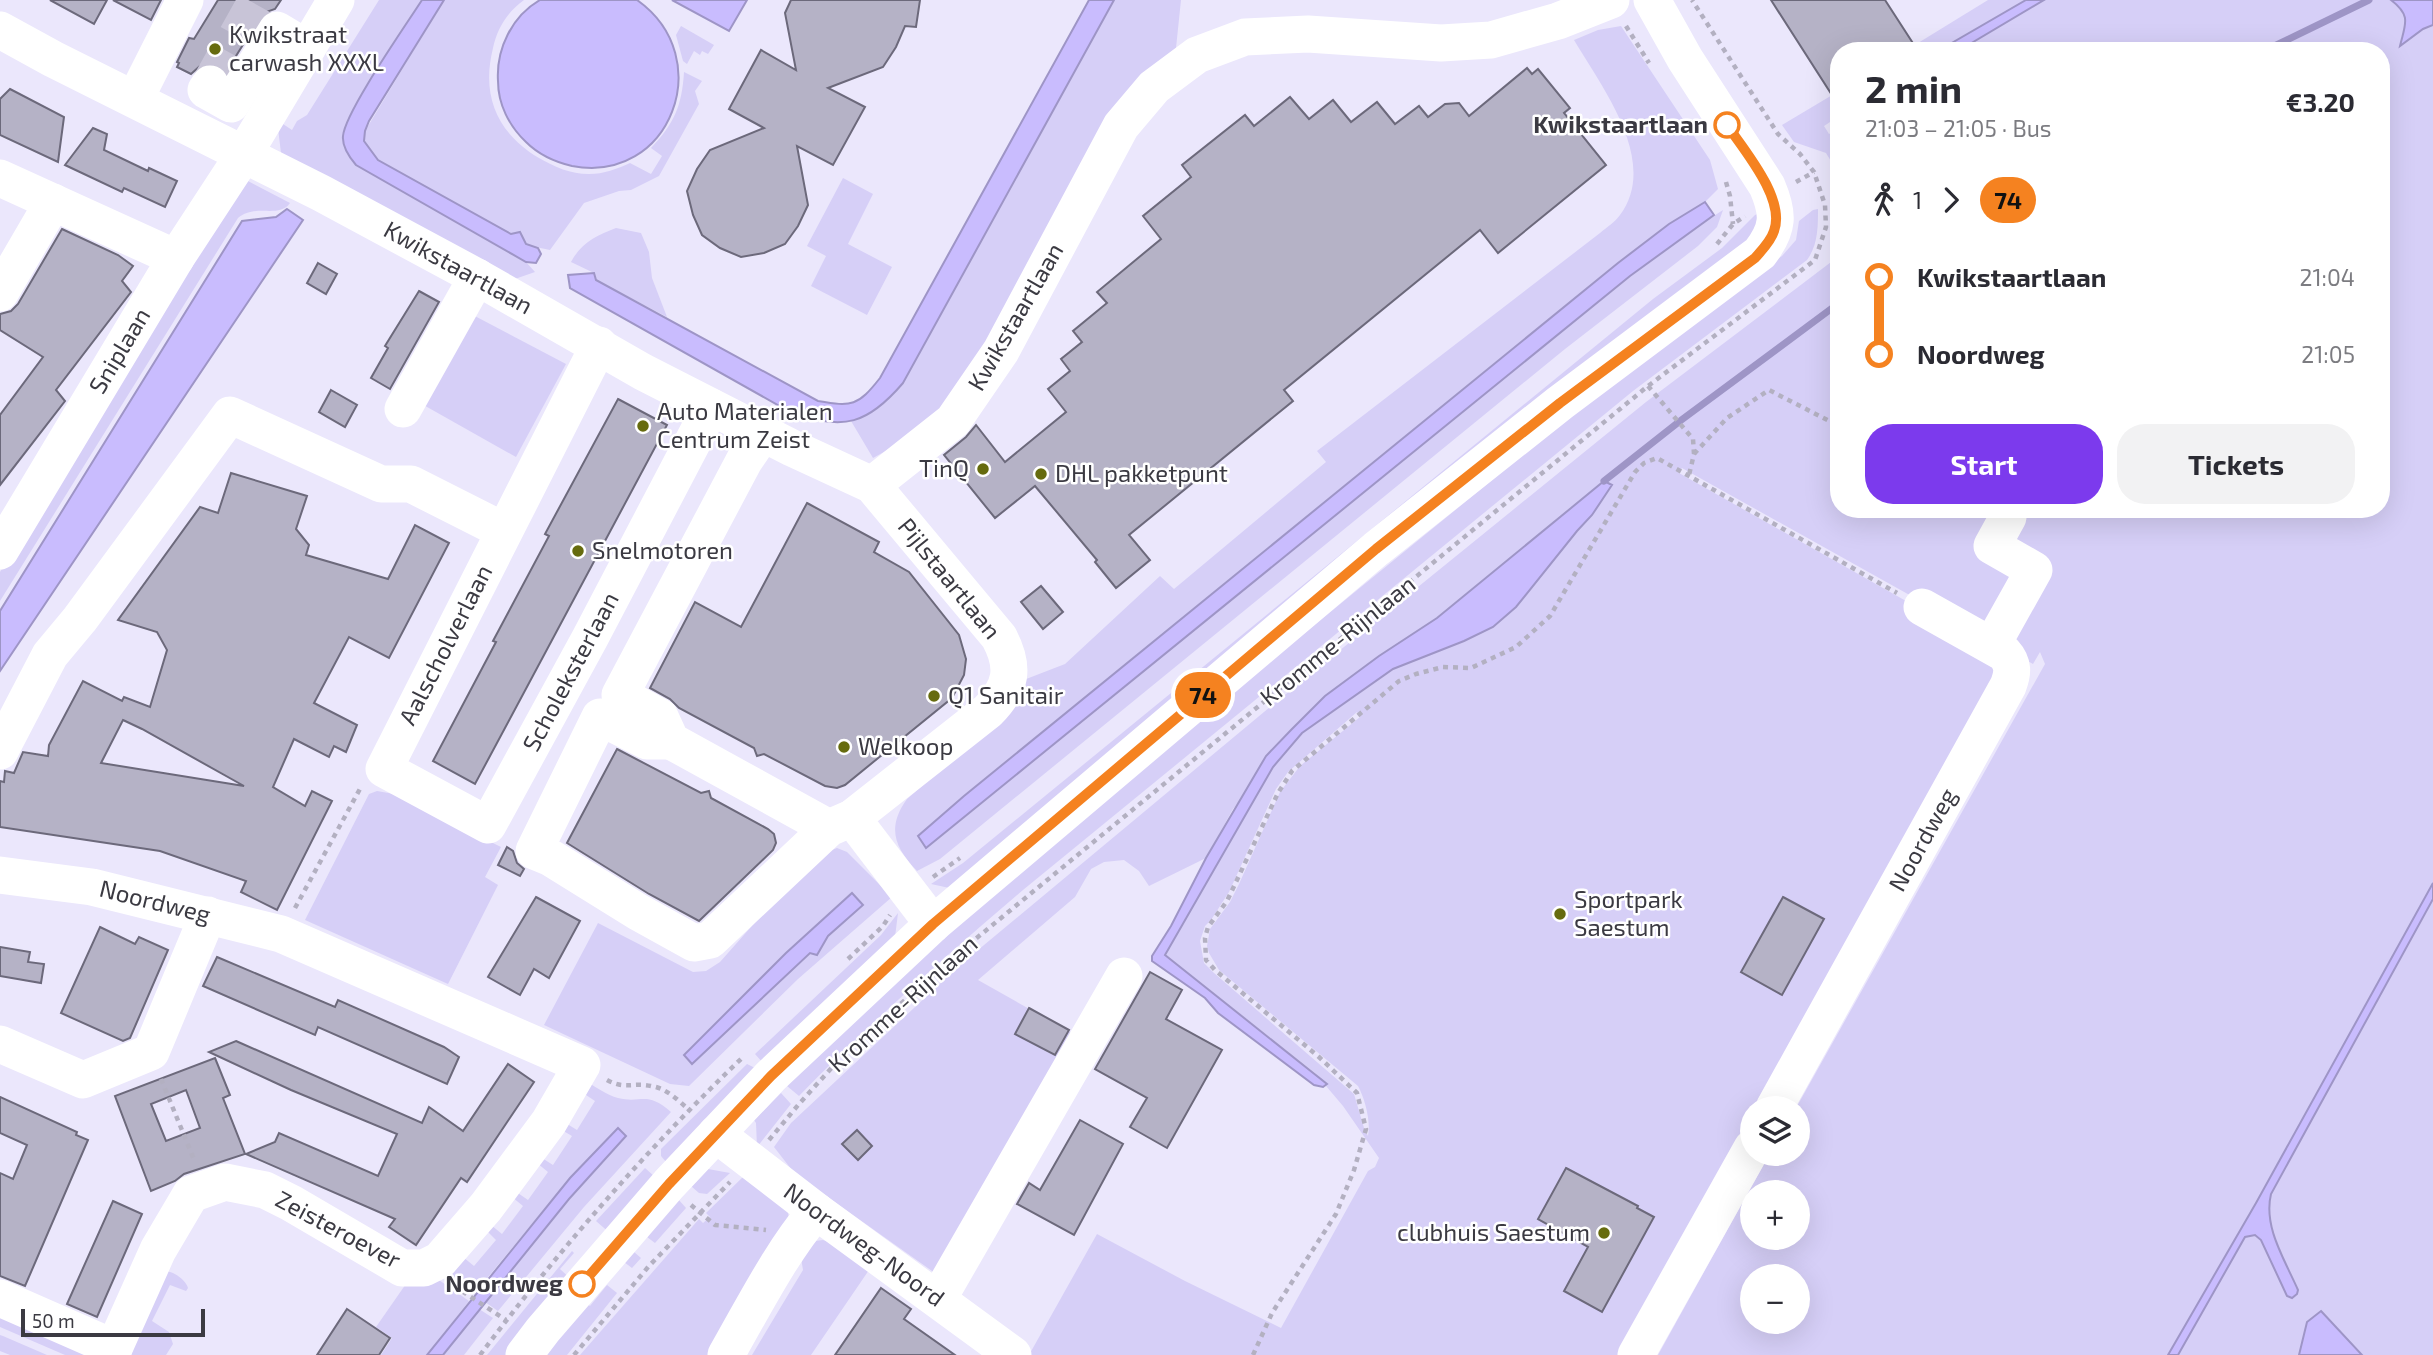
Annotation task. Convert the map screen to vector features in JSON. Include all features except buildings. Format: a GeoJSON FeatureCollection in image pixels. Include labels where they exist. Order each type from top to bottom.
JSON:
{"type":"FeatureCollection","features":[{"type":"Feature","properties":{"kind":"street"},"geometry":{"type":"LineString","coordinates":[[135,99],[185,0]]}},
{"type":"Feature","properties":{"kind":"street","name":"Sniplaan"},"geometry":{"type":"LineString","coordinates":[[0,551],[176,258],[244,154],[336,0]]}},
{"type":"Feature","properties":{"kind":"street","name":"Kwikstaartlaan"},"geometry":{"type":"LineString","coordinates":[[0,30],[53,60],[244,154],[477,277],[643,372],[872,485],[953,421],[1001,351],[1121,126],[1154,87],[1197,55],[1245,37],[1308,34],[1441,43],[1491,40],[1558,21],[1611,0]]}},
{"type":"Feature","properties":{"kind":"street","name":"Kromme-Rijnlaan"},"geometry":{"type":"LineString","coordinates":[[524,1355],[542,1330],[669,1184],[771,1076],[933,924],[1376,549],[1560,403],[1755,258],[1774,231],[1776,219],[1772,198],[1651,0]]}},
{"type":"Feature","properties":{"kind":"street"},"geometry":{"type":"LineString","coordinates":[[210,84],[206,90],[231,104],[277,30],[307,48]]}},
{"type":"Feature","properties":{"kind":"street"},"geometry":{"type":"LineString","coordinates":[[0,178],[176,258]]}},
{"type":"Feature","properties":{"kind":"street"},"geometry":{"type":"LineString","coordinates":[[0,293],[53,202]]}},
{"type":"Feature","properties":{"kind":"street"},"geometry":{"type":"LineString","coordinates":[[403,409],[477,277]]}},
{"type":"Feature","properties":{"kind":"street","name":"Aalscholverlaan"},"geometry":{"type":"LineString","coordinates":[[384,769],[599,345]]}},
{"type":"Feature","properties":{"kind":"street","name":"Scholeksterlaan"},"geometry":{"type":"LineString","coordinates":[[384,769],[488,825],[711,407]]}},
{"type":"Feature","properties":{"kind":"street"},"geometry":{"type":"LineString","coordinates":[[0,751],[50,656],[230,415],[381,484],[411,484],[504,531]]}},
{"type":"Feature","properties":{"kind":"street"},"geometry":{"type":"LineString","coordinates":[[763,433],[744,461],[620,695],[660,717],[671,741],[841,823],[909,894],[933,924]]}},
{"type":"Feature","properties":{"kind":"street","name":"Pijlstaartlaan"},"geometry":{"type":"LineString","coordinates":[[671,741],[648,741],[600,717],[534,851],[551,858],[694,943],[710,940],[841,823],[988,711],[1005,690],[1010,667],[999,637],[872,485]]}},
{"type":"Feature","properties":{"kind":"street"},"geometry":{"type":"LineString","coordinates":[[1992,645],[2034,570],[1992,546],[2007,518]]}},
{"type":"Feature","properties":{"kind":"street","name":"Noordweg"},"geometry":{"type":"LineString","coordinates":[[1781,1096],[2008,686],[2012,674],[2011,660],[1992,645],[1922,607]]}},
{"type":"Feature","properties":{"kind":"street","name":"Noordweg"},"geometry":{"type":"LineString","coordinates":[[0,875],[92,887],[281,934],[582,1065]]}},
{"type":"Feature","properties":{"kind":"street"},"geometry":{"type":"LineString","coordinates":[[0,1044],[83,1080],[151,1052],[208,915]]}},
{"type":"Feature","properties":{"kind":"street"},"geometry":{"type":"LineString","coordinates":[[938,1300],[1124,976]]}},
{"type":"Feature","properties":{"kind":"street","name":"Zeisteroever"},"geometry":{"type":"LineString","coordinates":[[205,1189],[225,1182],[265,1190],[402,1268],[425,1268],[440,1260],[485,1207],[549,1122],[582,1065]]}},
{"type":"Feature","properties":{"kind":"street","name":"Noordweg-Noord"},"geometry":{"type":"LineString","coordinates":[[716,1134],[752,1161],[807,1222],[938,1300],[1013,1355]]}},
{"type":"Feature","properties":{"kind":"street"},"geometry":{"type":"LineString","coordinates":[[1636,1355],[1742,1166]]}},
{"type":"Feature","properties":{"kind":"street"},"geometry":{"type":"LineString","coordinates":[[0,1298],[113,1352],[158,1250],[191,1194],[205,1189]]}},
{"type":"Feature","properties":{"kind":"street"},"geometry":{"type":"LineString","coordinates":[[726,1355],[807,1222]]}},
{"type":"Feature","properties":{"kind":"path","name":"Kromme-Rijnlaan"},"geometry":{"type":"LineString","coordinates":[[752,1161],[845,1053],[956,955],[1648,386],[1815,260],[1826,227],[1825,205],[1814,172],[1778,134],[1692,0]]}},
{"type":"Feature","properties":{"kind":"path"},"geometry":{"type":"LineString","coordinates":[[1648,386],[1693,439],[1694,454],[1689,475]]}},
{"type":"Feature","properties":{"kind":"path"},"geometry":{"type":"LineString","coordinates":[[1694,454],[1727,418],[1769,390],[1830,421]]}},
{"type":"Feature","properties":{"kind":"path"},"geometry":{"type":"LineString","coordinates":[[1253,1355],[1272,1313],[1336,1214],[1354,1170],[1366,1129],[1357,1093],[1206,960],[1205,938],[1208,927],[1227,901],[1278,793],[1292,771],[1399,681],[1443,667],[1471,668],[1516,647],[1550,616],[1635,472],[1644,463],[1657,458],[1922,607]]}},
{"type":"Feature","properties":{"kind":"path"},"geometry":{"type":"LineString","coordinates":[[281,934],[362,785],[384,769]]}},
{"type":"Feature","properties":{"kind":"path"},"geometry":{"type":"LineString","coordinates":[[843,963],[883,926],[892,911],[909,894]]}},
{"type":"Feature","properties":{"kind":"path"},"geometry":{"type":"LineString","coordinates":[[151,1052],[205,1189]]}},
{"type":"Feature","properties":{"kind":"path"},"geometry":{"type":"LineString","coordinates":[[480,1355],[591,1219],[689,1110],[748,1053]]}},
{"type":"Feature","properties":{"kind":"path"},"geometry":{"type":"LineString","coordinates":[[582,1065],[617,1085],[653,1086],[673,1096],[689,1110]]}},
{"type":"Feature","properties":{"kind":"path"},"geometry":{"type":"LineString","coordinates":[[669,1184],[715,1225],[807,1222]]}},
{"type":"Feature","properties":{"kind":"path"},"geometry":{"type":"LineString","coordinates":[[573,1355],[649,1266],[706,1206]]}},
{"type":"Feature","properties":{"kind":"path"},"geometry":{"type":"LineString","coordinates":[[461,1291],[506,1320]]}},
{"type":"Feature","properties":{"kind":"shaded area"},"geometry":{"type":"Polygon","coordinates":[[[379,0],[422,0],[352,112],[356,165],[526,262],[535,272],[509,281],[281,153],[277,120],[292,130],[297,121],[307,115],[379,0]]]}},
{"type":"Feature","properties":{"kind":"shaded area"},"geometry":{"type":"Polygon","coordinates":[[[422,0],[444,0],[369,121],[364,141],[378,160],[511,234],[520,232],[526,244],[538,248],[541,254],[536,263],[526,262],[356,165],[345,148],[343,136],[354,108],[422,0]]]}},
{"type":"Feature","properties":{"kind":"shaded area"},"geometry":{"type":"Polygon","coordinates":[[[444,0],[524,0],[508,15],[495,41],[490,65],[491,97],[503,125],[524,148],[551,164],[575,173],[595,174],[630,163],[651,174],[662,156],[651,148],[666,131],[679,105],[684,72],[702,81],[695,91],[699,104],[659,176],[631,190],[619,191],[584,203],[550,250],[526,245],[520,232],[511,234],[378,160],[364,141],[365,131],[444,0]]]}},
{"type":"Feature","properties":{"kind":"shaded area"},"geometry":{"type":"Polygon","coordinates":[[[540,0],[637,0],[662,25],[675,53],[678,83],[672,112],[657,137],[635,156],[606,167],[572,166],[536,151],[510,122],[502,106],[499,90],[500,57],[514,24],[540,0]]]}},
{"type":"Feature","properties":{"kind":"shaded area"},"geometry":{"type":"Polygon","coordinates":[[[672,0],[747,0],[729,31],[672,0]]]}},
{"type":"Feature","properties":{"kind":"shaded area"},"geometry":{"type":"Polygon","coordinates":[[[1089,0],[1114,0],[903,383],[878,408],[866,415],[854,420],[826,422],[792,413],[570,288],[568,275],[594,273],[596,280],[818,401],[847,404],[860,399],[880,378],[1089,0]]]}},
{"type":"Feature","properties":{"kind":"shaded area"},"geometry":{"type":"Polygon","coordinates":[[[1114,0],[1181,0],[1176,48],[967,384],[911,434],[873,458],[851,421],[867,415],[903,383],[1114,0]]]}},
{"type":"Feature","properties":{"kind":"shaded area"},"geometry":{"type":"Polygon","coordinates":[[[1988,0],[2026,0],[1954,42],[1920,42],[1988,0]]]}},
{"type":"Feature","properties":{"kind":"shaded area"},"geometry":{"type":"Polygon","coordinates":[[[2026,0],[2044,0],[1973,42],[1954,42],[2026,0]]]}},
{"type":"Feature","properties":{"kind":"shaded area"},"geometry":{"type":"Polygon","coordinates":[[[2044,0],[2391,0],[2402,11],[2405,20],[2400,45],[2433,25],[2433,1355],[2362,1355],[2321,1311],[2308,1322],[2299,1355],[1658,1355],[1740,1207],[1740,1250],[1810,1250],[1810,1180],[1755,1180],[1763,1166],[1810,1166],[1810,1096],[1803,1096],[2045,664],[2040,652],[2033,664],[1682,468],[1679,473],[2007,658],[1763,1096],[1740,1096],[1740,1138],[1620,1355],[1029,1355],[1097,1234],[1281,1328],[1368,1171],[1375,1167],[1379,1158],[1343,1106],[1315,1073],[1165,955],[1273,767],[1302,733],[1393,669],[1493,627],[1592,515],[1612,485],[1604,481],[1437,618],[1325,696],[1233,809],[1206,858],[1149,886],[1139,871],[1124,860],[1104,862],[1091,869],[1075,897],[978,980],[1079,1037],[942,1278],[795,1174],[774,1147],[791,1123],[960,965],[1270,707],[1646,402],[1830,263],[1830,518],[2390,518],[2390,42],[1973,42],[2044,0]],[[1357,712],[1288,772],[1276,789],[1229,892],[1205,926],[1200,941],[1204,963],[1354,1094],[1368,1136],[1367,1110],[1358,1086],[1219,970],[1207,946],[1210,929],[1230,902],[1280,792],[1300,766],[1360,717],[1357,712]]]}},
{"type":"Feature","properties":{"kind":"shaded area"},"geometry":{"type":"Polygon","coordinates":[[[2391,0],[2433,0],[2433,25],[2400,46],[2405,21],[2402,11],[2391,0]]]}},
{"type":"Feature","properties":{"kind":"shaded area"},"geometry":{"type":"Polygon","coordinates":[[[681,26],[714,45],[708,54],[702,51],[700,55],[694,51],[687,64],[683,61],[676,35],[681,26]]]}},
{"type":"Feature","properties":{"kind":"shaded area"},"geometry":{"type":"Polygon","coordinates":[[[1621,26],[1710,160],[1718,189],[1705,202],[1669,224],[1618,263],[918,836],[926,848],[1630,276],[1723,210],[1717,227],[1698,246],[1565,349],[940,859],[917,871],[903,854],[896,837],[895,828],[900,809],[907,799],[996,722],[1021,681],[1065,664],[1160,576],[1174,589],[1326,462],[1317,451],[1618,218],[1631,194],[1633,171],[1630,148],[1611,101],[1574,40],[1598,30],[1621,26]]]}},
{"type":"Feature","properties":{"kind":"shaded area"},"geometry":{"type":"Polygon","coordinates":[[[1830,96],[1830,122],[1824,126],[1830,133],[1830,159],[1826,153],[1794,142],[1782,125],[1830,96]]]}},
{"type":"Feature","properties":{"kind":"shaded area"},"geometry":{"type":"Polygon","coordinates":[[[843,178],[873,194],[848,244],[892,267],[867,315],[811,286],[826,256],[807,246],[843,178]]]}},
{"type":"Feature","properties":{"kind":"shaded area"},"geometry":{"type":"Polygon","coordinates":[[[246,180],[290,203],[280,210],[252,212],[238,218],[0,601],[0,572],[229,195],[246,180]]]}},
{"type":"Feature","properties":{"kind":"shaded area"},"geometry":{"type":"Polygon","coordinates":[[[1705,202],[1714,215],[1630,276],[926,848],[918,836],[964,796],[1618,263],[1669,224],[1705,202]]]}},
{"type":"Feature","properties":{"kind":"shaded area"},"geometry":{"type":"Polygon","coordinates":[[[287,209],[303,220],[0,671],[0,611],[242,221],[276,217],[287,209]]]}},
{"type":"Feature","properties":{"kind":"shaded area"},"geometry":{"type":"Polygon","coordinates":[[[1818,209],[1815,242],[1807,260],[1633,391],[1023,890],[908,990],[799,1096],[787,1086],[815,1049],[1063,830],[1676,330],[1782,256],[1796,240],[1799,221],[1818,209]]]}},
{"type":"Feature","properties":{"kind":"shaded area"},"geometry":{"type":"Polygon","coordinates":[[[1760,213],[1759,231],[954,889],[931,884],[963,863],[1653,299],[1722,248],[1760,213]]]}},
{"type":"Feature","properties":{"kind":"shaded area"},"geometry":{"type":"Polygon","coordinates":[[[616,228],[641,233],[649,252],[652,278],[667,317],[596,280],[594,273],[571,262],[590,240],[616,228]]]}},
{"type":"Feature","properties":{"kind":"shaded area"},"geometry":{"type":"Polygon","coordinates":[[[471,314],[566,364],[516,457],[420,403],[471,314]]]}},
{"type":"Feature","properties":{"kind":"shaded area"},"geometry":{"type":"Polygon","coordinates":[[[1604,481],[1612,485],[1592,515],[1516,607],[1493,627],[1393,669],[1302,733],[1273,767],[1165,955],[1327,1084],[1323,1087],[1314,1085],[1218,1013],[1205,998],[1152,961],[1152,956],[1266,756],[1325,696],[1437,618],[1604,481]]]}},
{"type":"Feature","properties":{"kind":"shaded area"},"geometry":{"type":"Polygon","coordinates":[[[377,791],[394,794],[501,847],[485,877],[498,885],[448,984],[305,920],[369,794],[377,791]]]}},
{"type":"Feature","properties":{"kind":"shaded area"},"geometry":{"type":"Polygon","coordinates":[[[837,848],[847,852],[892,897],[798,979],[689,1086],[670,1084],[544,1025],[598,923],[693,972],[706,971],[720,962],[774,901],[827,852],[837,848]]]}},
{"type":"Feature","properties":{"kind":"shaded area"},"geometry":{"type":"Polygon","coordinates":[[[2433,883],[2433,899],[2271,1194],[2269,1206],[2273,1231],[2298,1290],[2297,1294],[2292,1298],[2287,1296],[2261,1240],[2255,1235],[2245,1237],[2178,1355],[2168,1355],[2256,1203],[2433,883]]]}},
{"type":"Feature","properties":{"kind":"shaded area"},"geometry":{"type":"Polygon","coordinates":[[[852,893],[863,905],[828,936],[817,955],[810,953],[692,1064],[684,1055],[786,953],[852,893]]]}},
{"type":"Feature","properties":{"kind":"shaded area"},"geometry":{"type":"Polygon","coordinates":[[[898,913],[895,937],[763,1063],[755,1054],[881,935],[898,913]]]}},
{"type":"Feature","properties":{"kind":"shaded area"},"geometry":{"type":"Polygon","coordinates":[[[747,1064],[757,1069],[667,1163],[661,1156],[661,1149],[747,1064]]]}},
{"type":"Feature","properties":{"kind":"shaded area"},"geometry":{"type":"Polygon","coordinates":[[[587,1082],[618,1098],[656,1101],[671,1112],[584,1207],[498,1311],[485,1302],[596,1168],[619,1129],[570,1178],[474,1294],[444,1274],[463,1257],[474,1266],[496,1240],[486,1230],[491,1225],[502,1234],[523,1206],[512,1197],[515,1191],[528,1200],[548,1172],[537,1163],[542,1158],[553,1165],[572,1136],[560,1129],[564,1122],[577,1130],[595,1101],[586,1095],[587,1082]]]}},
{"type":"Feature","properties":{"kind":"shaded area"},"geometry":{"type":"Polygon","coordinates":[[[781,1093],[791,1104],[757,1147],[754,1120],[781,1093]]]}},
{"type":"Feature","properties":{"kind":"shaded area"},"geometry":{"type":"Polygon","coordinates":[[[618,1128],[626,1136],[569,1199],[443,1355],[427,1355],[570,1178],[618,1128]]]}},
{"type":"Feature","properties":{"kind":"shaded area"},"geometry":{"type":"Polygon","coordinates":[[[645,1168],[655,1177],[611,1234],[596,1221],[645,1168]]]}},
{"type":"Feature","properties":{"kind":"shaded area"},"geometry":{"type":"Polygon","coordinates":[[[708,1169],[730,1173],[707,1194],[699,1193],[691,1186],[708,1169]]]}},
{"type":"Feature","properties":{"kind":"shaded area"},"geometry":{"type":"Polygon","coordinates":[[[745,1175],[787,1207],[789,1219],[719,1355],[580,1355],[699,1219],[703,1223],[710,1217],[706,1213],[745,1175]]]}},
{"type":"Feature","properties":{"kind":"shaded area"},"geometry":{"type":"Polygon","coordinates":[[[678,1199],[686,1208],[655,1243],[647,1237],[634,1252],[641,1258],[632,1268],[620,1259],[678,1199]]]}},
{"type":"Feature","properties":{"kind":"shaded area"},"geometry":{"type":"Polygon","coordinates":[[[823,1240],[869,1270],[811,1355],[752,1355],[803,1270],[801,1258],[815,1241],[823,1240]]]}},
{"type":"Feature","properties":{"kind":"shaded area"},"geometry":{"type":"Polygon","coordinates":[[[572,1251],[574,1253],[560,1269],[572,1280],[511,1355],[487,1355],[572,1251]]]}},
{"type":"Feature","properties":{"kind":"shaded area"},"geometry":{"type":"Polygon","coordinates":[[[165,1271],[179,1276],[188,1288],[186,1291],[170,1285],[152,1321],[169,1332],[173,1344],[166,1355],[124,1355],[165,1271]]]}},
{"type":"Feature","properties":{"kind":"shaded area"},"geometry":{"type":"Polygon","coordinates":[[[436,1278],[469,1301],[427,1355],[381,1355],[392,1338],[376,1327],[408,1281],[436,1278]]]}},
{"type":"Feature","properties":{"kind":"shaded area"},"geometry":{"type":"Polygon","coordinates":[[[607,1285],[617,1293],[567,1355],[541,1355],[584,1302],[590,1306],[607,1285]]]}},
{"type":"Feature","properties":{"kind":"shaded area"},"geometry":{"type":"Polygon","coordinates":[[[0,1307],[93,1355],[65,1355],[0,1327],[0,1307]]]}},
{"type":"Feature","properties":{"kind":"shaded area"},"geometry":{"type":"Polygon","coordinates":[[[479,1309],[493,1318],[464,1355],[443,1355],[479,1309]]]}},
{"type":"Feature","properties":{"kind":"shaded area"},"geometry":{"type":"Polygon","coordinates":[[[2321,1311],[2362,1355],[2299,1355],[2307,1322],[2321,1311]]]}},
{"type":"Feature","properties":{"kind":"shaded area"},"geometry":{"type":"Polygon","coordinates":[[[0,1335],[47,1355],[10,1355],[0,1351],[0,1335]]]}},
{"type":"Feature","properties":{"kind":"waterway"},"geometry":{"type":"LineString","coordinates":[[2283,42],[2369,0]]}},
{"type":"Feature","properties":{"kind":"waterway"},"geometry":{"type":"LineString","coordinates":[[1604,481],[1830,310]]}},
{"type":"Feature","properties":{"kind":"tunnel"},"geometry":{"type":"LineString","coordinates":[[210,84],[257,0]]}},
{"type":"Feature","properties":{"kind":"bus line","name":"74"},"geometry":{"type":"LineString","coordinates":[[582,1284],[669,1184],[771,1076],[933,924],[1376,549],[1560,403],[1755,258],[1774,231],[1776,219],[1772,198],[1727,125]]}},
{"type":"Feature","properties":{"kind":"place","name":"Kwikstraat carwash XXXL"},"geometry":{"type":"Point","coordinates":[215,49]}},
{"type":"Feature","properties":{"kind":"place","name":"Kwikstaartlaan"},"geometry":{"type":"Point","coordinates":[1727,125]}},
{"type":"Feature","properties":{"kind":"place","name":"Auto Materialen Centrum Zeist"},"geometry":{"type":"Point","coordinates":[643,426]}},
{"type":"Feature","properties":{"kind":"place","name":"TinQ"},"geometry":{"type":"Point","coordinates":[983,469]}},
{"type":"Feature","properties":{"kind":"place","name":"DHL pakketpunt"},"geometry":{"type":"Point","coordinates":[1041,474]}},
{"type":"Feature","properties":{"kind":"place","name":"Snelmotoren"},"geometry":{"type":"Point","coordinates":[578,551]}},
{"type":"Feature","properties":{"kind":"place","name":"Q1 Sanitair"},"geometry":{"type":"Point","coordinates":[934,696]}},
{"type":"Feature","properties":{"kind":"place","name":"Welkoop"},"geometry":{"type":"Point","coordinates":[844,747]}},
{"type":"Feature","properties":{"kind":"place","name":"Sportpark Saestum"},"geometry":{"type":"Point","coordinates":[1560,914]}},
{"type":"Feature","properties":{"kind":"place","name":"clubhuis Saestum"},"geometry":{"type":"Point","coordinates":[1604,1233]}},
{"type":"Feature","properties":{"kind":"place","name":"Noordweg"},"geometry":{"type":"Point","coordinates":[582,1284]}}]}
